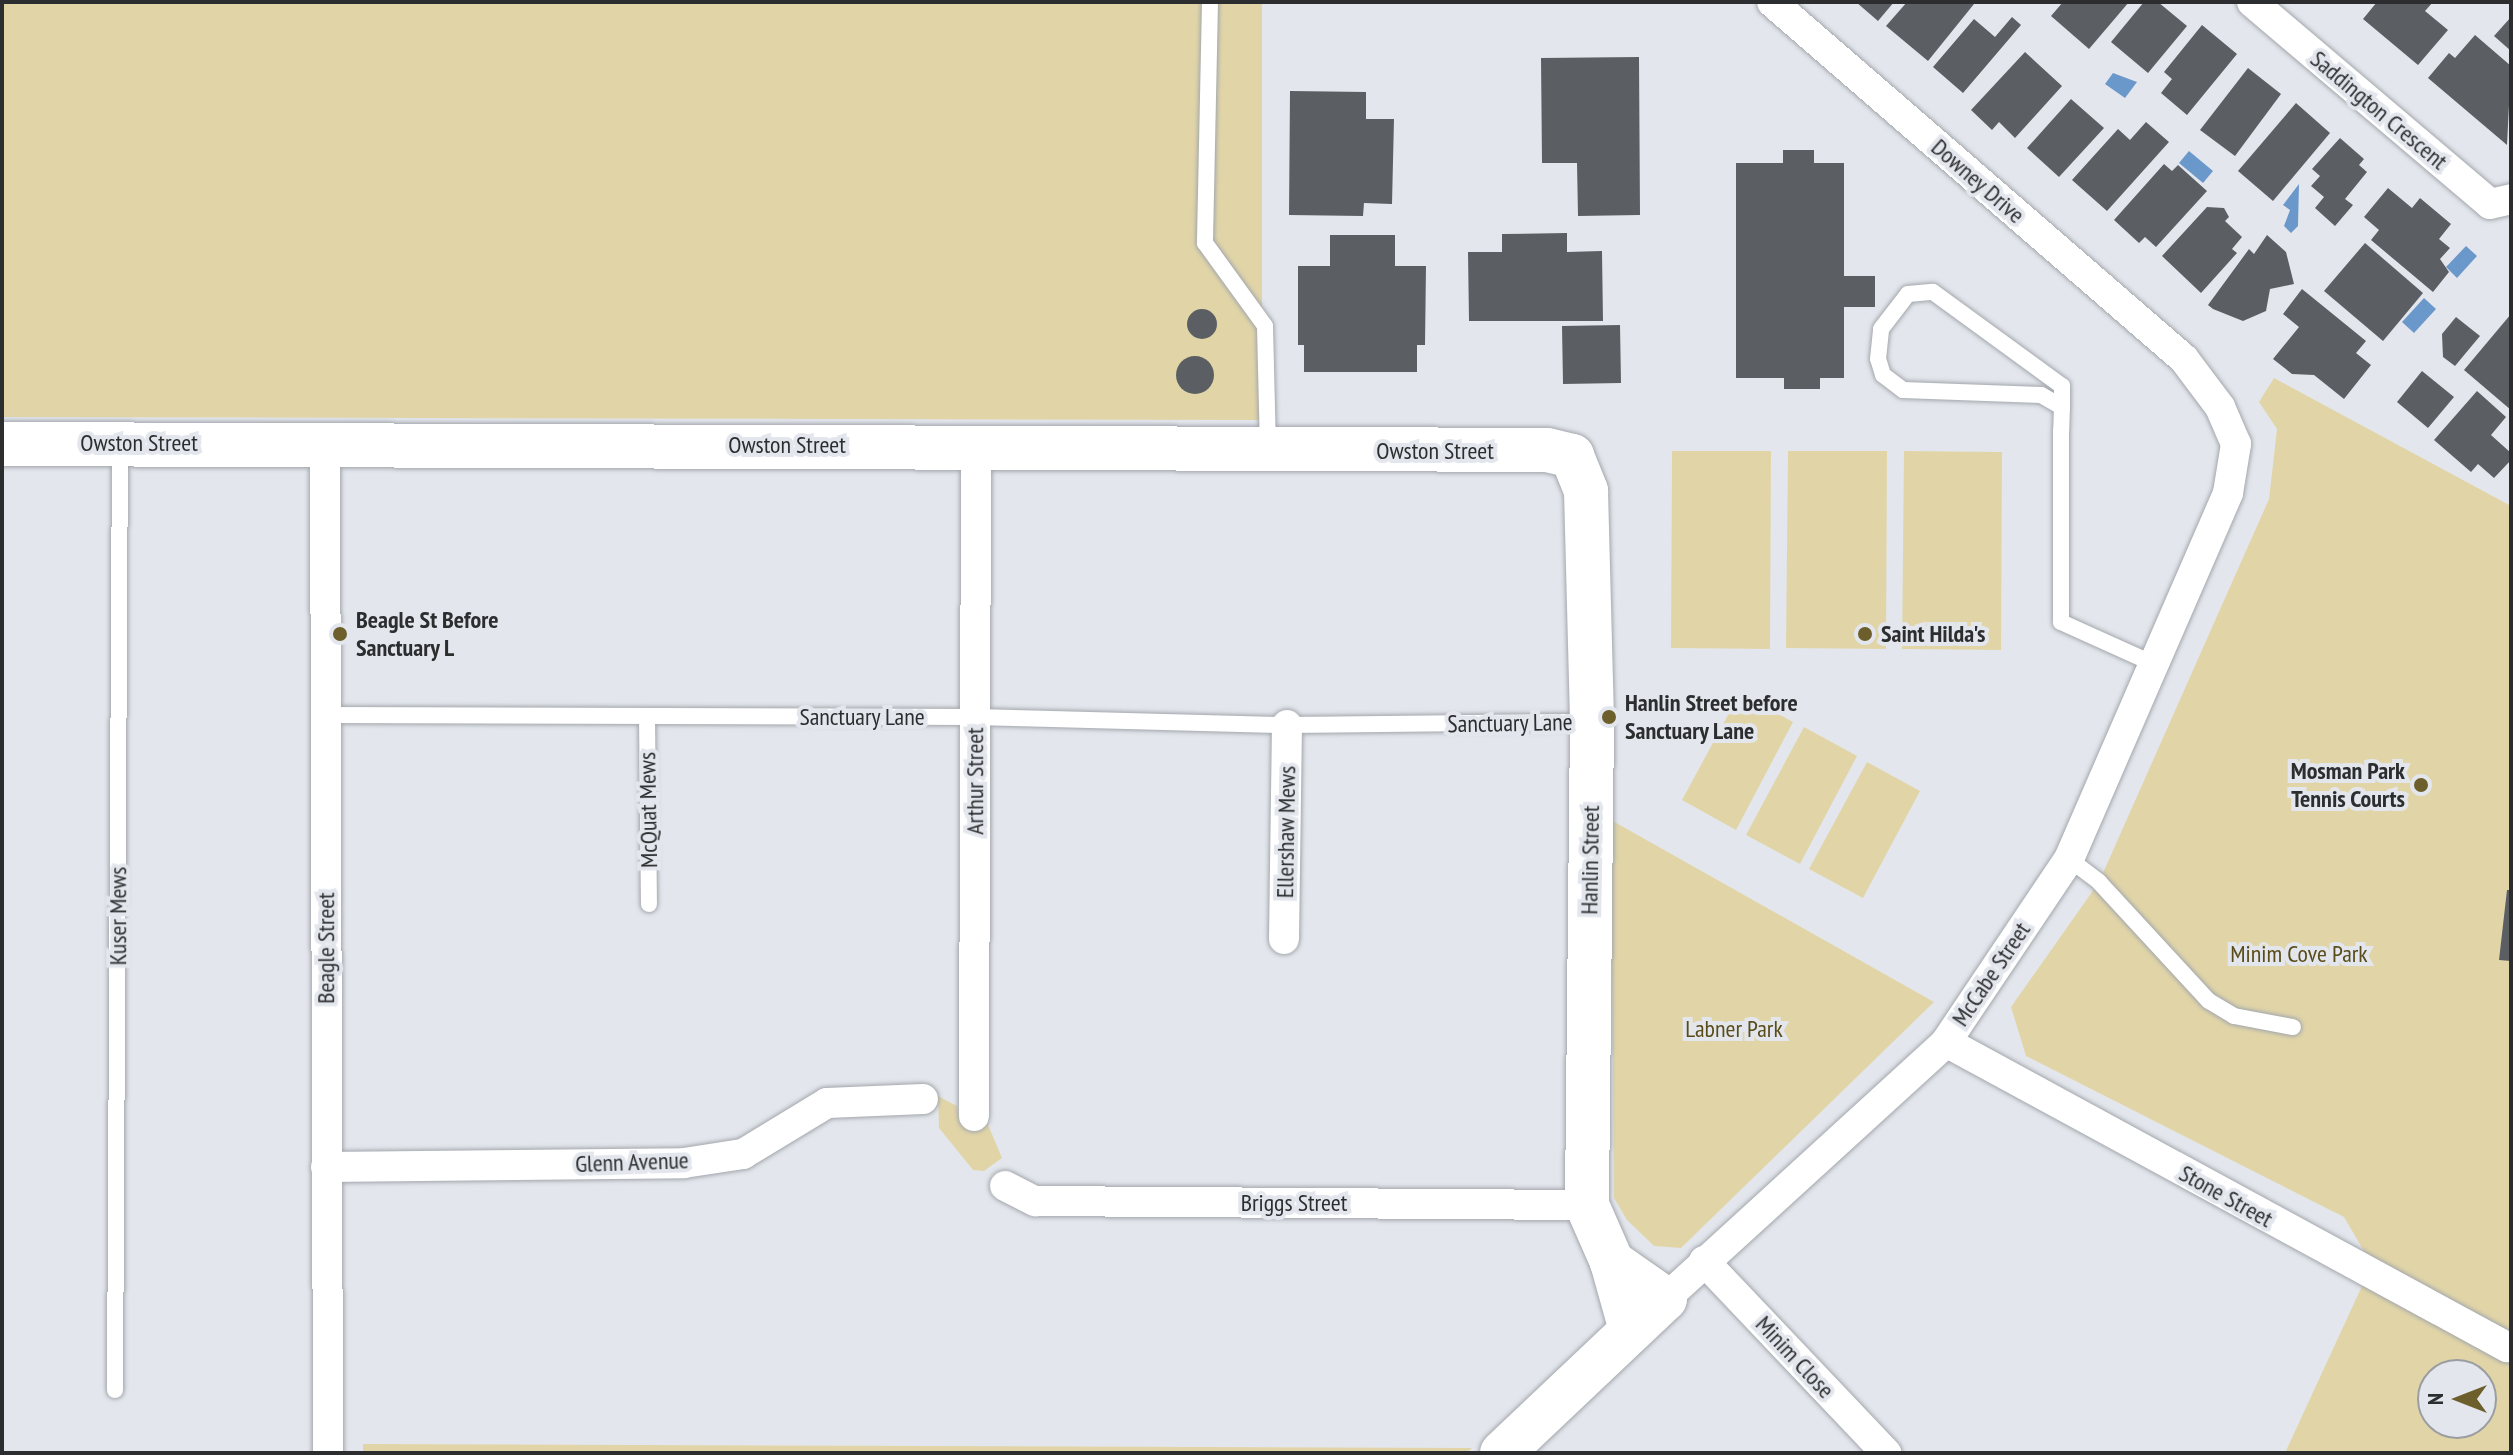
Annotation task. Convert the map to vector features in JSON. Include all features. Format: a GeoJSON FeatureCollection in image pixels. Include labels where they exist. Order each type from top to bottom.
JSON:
{"type":"FeatureCollection","features":[{"type":"Feature","properties":{"kind":"street","name":"Downey Drive"},"geometry":{"type":"LineString","coordinates":[[1772,2],[2184,359]]}},
{"type":"Feature","properties":{"kind":"street","name":"Saddington Crescent"},"geometry":{"type":"LineString","coordinates":[[2252,2],[2490,204],[2511,199]]}},
{"type":"Feature","properties":{"kind":"street","name":"McCabe Street"},"geometry":{"type":"LineString","coordinates":[[1502,1453],[1704,1261],[1946,1042],[2069,859],[2228,493],[2236,444],[2220,407],[2184,359]]}},
{"type":"Feature","properties":{"kind":"street","name":"Owston Street"},"geometry":{"type":"LineString","coordinates":[[2,444],[976,446],[1268,452],[1547,450],[1572,456]]}},
{"type":"Feature","properties":{"kind":"street","name":"Beagle Street"},"geometry":{"type":"LineString","coordinates":[[325,444],[328,1453]]}},
{"type":"Feature","properties":{"kind":"street","name":"Arthur Street"},"geometry":{"type":"LineString","coordinates":[[974,1116],[976,446]]}},
{"type":"Feature","properties":{"kind":"street","name":"Hanlin Street"},"geometry":{"type":"LineString","coordinates":[[1572,456],[1586,491],[1592,722],[1587,1205],[1612,1262],[1631,1330]]}},
{"type":"Feature","properties":{"kind":"street","name":"Ellershaw Mews"},"geometry":{"type":"LineString","coordinates":[[1284,939],[1287,725]]}},
{"type":"Feature","properties":{"kind":"street","name":"Stone Street"},"geometry":{"type":"LineString","coordinates":[[1946,1042],[2507,1347]]}},
{"type":"Feature","properties":{"kind":"street","name":"Glenn Avenue"},"geometry":{"type":"LineString","coordinates":[[326,1167],[684,1163],[743,1154],[827,1103],[923,1099]]}},
{"type":"Feature","properties":{"kind":"street","name":"Briggs Street"},"geometry":{"type":"LineString","coordinates":[[1005,1186],[1035,1201],[1587,1205]]}},
{"type":"Feature","properties":{"kind":"street","name":"Minim Close"},"geometry":{"type":"LineString","coordinates":[[1704,1261],[1886,1453]]}},
{"type":"Feature","properties":{"kind":"street"},"geometry":{"type":"LineString","coordinates":[[1612,1262],[1665,1299]]}},
{"type":"Feature","properties":{"kind":"lane"},"geometry":{"type":"LineString","coordinates":[[1210,2],[1205,243],[1265,326],[1268,452]]}},
{"type":"Feature","properties":{"kind":"lane"},"geometry":{"type":"LineString","coordinates":[[2062,407],[2041,395],[1903,390],[1883,375],[1878,359],[1881,329],[1908,294],[1933,292],[2062,386],[2062,407],[2061,622],[2154,664]]}},
{"type":"Feature","properties":{"kind":"lane","name":"Kuser Mews"},"geometry":{"type":"LineString","coordinates":[[115,1390],[120,442]]}},
{"type":"Feature","properties":{"kind":"lane","name":"Sanctuary Lane"},"geometry":{"type":"LineString","coordinates":[[325,715],[976,717],[1287,725],[1592,722]]}},
{"type":"Feature","properties":{"kind":"lane","name":"McQuat Mews"},"geometry":{"type":"LineString","coordinates":[[647,716],[649,904]]}},
{"type":"Feature","properties":{"kind":"lane"},"geometry":{"type":"LineString","coordinates":[[2069,859],[2099,882],[2209,1001],[2234,1016],[2293,1027]]}},
{"type":"Feature","properties":{"kind":"green space"},"geometry":{"type":"Polygon","coordinates":[[[2,2],[1262,2],[1262,420],[2,417],[2,2]]]}},
{"type":"Feature","properties":{"kind":"green space","name":"Minim Cove Park"},"geometry":{"type":"Polygon","coordinates":[[[2274,378],[2511,506],[2511,1453],[2285,1453],[2368,1273],[2365,1253],[2344,1217],[2026,1056],[2011,1007],[2099,882],[2269,499],[2277,429],[2259,402],[2274,378]]]}},
{"type":"Feature","properties":{"kind":"green space"},"geometry":{"type":"Polygon","coordinates":[[[1672,451],[1771,451],[1770,649],[1671,648],[1672,451]]]}},
{"type":"Feature","properties":{"kind":"green space"},"geometry":{"type":"Polygon","coordinates":[[[1788,451],[1887,451],[1886,649],[1786,648],[1788,451]]]}},
{"type":"Feature","properties":{"kind":"green space"},"geometry":{"type":"Polygon","coordinates":[[[1904,451],[2002,452],[2001,650],[1902,649],[1904,451]]]}},
{"type":"Feature","properties":{"kind":"green space"},"geometry":{"type":"Polygon","coordinates":[[[1740,693],[1793,722],[1736,830],[1682,800],[1740,693]]]}},
{"type":"Feature","properties":{"kind":"green space"},"geometry":{"type":"Polygon","coordinates":[[[1804,727],[1857,756],[1800,864],[1746,835],[1804,727]]]}},
{"type":"Feature","properties":{"kind":"green space"},"geometry":{"type":"Polygon","coordinates":[[[1867,762],[1920,791],[1863,898],[1809,869],[1867,762]]]}},
{"type":"Feature","properties":{"kind":"green space","name":"Labner Park"},"geometry":{"type":"Polygon","coordinates":[[[1611,820],[1934,1002],[1681,1248],[1654,1246],[1627,1220],[1614,1198],[1611,820]]]}},
{"type":"Feature","properties":{"kind":"green space"},"geometry":{"type":"Polygon","coordinates":[[[938,1096],[957,1106],[960,1121],[986,1120],[1002,1158],[984,1171],[973,1170],[939,1128],[938,1096]]]}},
{"type":"Feature","properties":{"kind":"green space"},"geometry":{"type":"Polygon","coordinates":[[[363,1444],[1472,1448],[1466,1453],[363,1453],[363,1444]]]}},
{"type":"Feature","properties":{"kind":"water"},"geometry":{"type":"Polygon","coordinates":[[[2113,73],[2137,82],[2125,98],[2105,84],[2113,73]]]}},
{"type":"Feature","properties":{"kind":"water"},"geometry":{"type":"Polygon","coordinates":[[[2189,151],[2213,171],[2203,183],[2179,163],[2189,151]]]}},
{"type":"Feature","properties":{"kind":"water"},"geometry":{"type":"Polygon","coordinates":[[[2299,184],[2298,226],[2291,233],[2284,226],[2290,210],[2283,205],[2299,184]]]}},
{"type":"Feature","properties":{"kind":"water"},"geometry":{"type":"Polygon","coordinates":[[[2466,246],[2477,256],[2457,278],[2446,267],[2466,246]]]}},
{"type":"Feature","properties":{"kind":"water"},"geometry":{"type":"Polygon","coordinates":[[[2424,298],[2436,309],[2414,333],[2402,322],[2424,298]]]}},
{"type":"Feature","properties":{"kind":"building"},"geometry":{"type":"Polygon","coordinates":[[[1856,2],[1894,2],[1878,21],[1856,2]]]}},
{"type":"Feature","properties":{"kind":"building"},"geometry":{"type":"Polygon","coordinates":[[[1907,2],[1974,4],[1928,61],[1886,26],[1907,2]]]}},
{"type":"Feature","properties":{"kind":"building"},"geometry":{"type":"Polygon","coordinates":[[[2063,2],[2129,2],[2089,49],[2051,16],[2063,2]]]}},
{"type":"Feature","properties":{"kind":"building"},"geometry":{"type":"Polygon","coordinates":[[[2144,2],[2158,2],[2187,26],[2148,73],[2111,42],[2144,2]]]}},
{"type":"Feature","properties":{"kind":"building"},"geometry":{"type":"Polygon","coordinates":[[[2377,2],[2433,2],[2425,11],[2448,30],[2418,65],[2363,19],[2377,2]]]}},
{"type":"Feature","properties":{"kind":"building"},"geometry":{"type":"Polygon","coordinates":[[[2012,17],[2021,25],[1963,93],[1933,67],[1974,19],[1995,37],[2012,17]]]}},
{"type":"Feature","properties":{"kind":"building"},"geometry":{"type":"Polygon","coordinates":[[[2511,17],[2511,51],[2494,36],[2511,17]]]}},
{"type":"Feature","properties":{"kind":"building"},"geometry":{"type":"Polygon","coordinates":[[[2202,25],[2237,54],[2187,115],[2161,93],[2172,79],[2164,72],[2202,25]]]}},
{"type":"Feature","properties":{"kind":"building"},"geometry":{"type":"Polygon","coordinates":[[[2475,35],[2511,66],[2507,145],[2428,78],[2449,53],[2455,58],[2475,35]]]}},
{"type":"Feature","properties":{"kind":"building"},"geometry":{"type":"Polygon","coordinates":[[[2025,52],[2062,86],[2015,138],[1999,122],[1992,130],[1971,110],[2025,52]]]}},
{"type":"Feature","properties":{"kind":"building"},"geometry":{"type":"Polygon","coordinates":[[[1639,57],[1640,215],[1578,216],[1577,163],[1542,163],[1541,58],[1639,57]]]}},
{"type":"Feature","properties":{"kind":"building"},"geometry":{"type":"Polygon","coordinates":[[[2248,68],[2281,94],[2235,156],[2200,130],[2248,68]]]}},
{"type":"Feature","properties":{"kind":"building"},"geometry":{"type":"Polygon","coordinates":[[[1290,91],[1366,92],[1366,119],[1394,119],[1392,204],[1364,203],[1363,216],[1289,215],[1290,91]]]}},
{"type":"Feature","properties":{"kind":"building"},"geometry":{"type":"Polygon","coordinates":[[[2071,99],[2104,128],[2059,177],[2027,148],[2071,99]]]}},
{"type":"Feature","properties":{"kind":"building"},"geometry":{"type":"Polygon","coordinates":[[[2296,103],[2330,133],[2273,201],[2238,171],[2296,103]]]}},
{"type":"Feature","properties":{"kind":"building"},"geometry":{"type":"Polygon","coordinates":[[[2146,122],[2169,142],[2107,211],[2072,180],[2118,129],[2130,140],[2146,122]]]}},
{"type":"Feature","properties":{"kind":"building"},"geometry":{"type":"Polygon","coordinates":[[[2340,138],[2364,159],[2359,165],[2367,172],[2345,199],[2353,205],[2335,226],[2315,208],[2324,197],[2311,186],[2320,176],[2312,169],[2340,138]]]}},
{"type":"Feature","properties":{"kind":"building"},"geometry":{"type":"Polygon","coordinates":[[[1783,150],[1814,150],[1814,163],[1844,163],[1844,276],[1875,276],[1875,307],[1844,307],[1844,378],[1820,378],[1820,389],[1784,389],[1784,378],[1736,378],[1736,163],[1783,163],[1783,150]]]}},
{"type":"Feature","properties":{"kind":"building"},"geometry":{"type":"Polygon","coordinates":[[[2164,164],[2172,171],[2178,165],[2207,191],[2156,247],[2145,237],[2139,243],[2114,220],[2164,164]]]}},
{"type":"Feature","properties":{"kind":"building"},"geometry":{"type":"Polygon","coordinates":[[[2388,188],[2412,208],[2420,198],[2451,224],[2439,239],[2450,248],[2440,259],[2449,272],[2433,292],[2371,240],[2379,230],[2364,217],[2388,188]]]}},
{"type":"Feature","properties":{"kind":"building"},"geometry":{"type":"Polygon","coordinates":[[[2207,207],[2224,208],[2229,217],[2225,221],[2242,237],[2232,249],[2237,253],[2201,293],[2162,256],[2207,207]]]}},
{"type":"Feature","properties":{"kind":"building"},"geometry":{"type":"Polygon","coordinates":[[[1567,233],[1567,252],[1602,251],[1603,321],[1469,321],[1468,252],[1502,252],[1502,234],[1567,233]]]}},
{"type":"Feature","properties":{"kind":"building"},"geometry":{"type":"Polygon","coordinates":[[[1330,235],[1395,235],[1395,266],[1426,266],[1425,345],[1417,345],[1417,372],[1304,372],[1304,345],[1298,345],[1298,266],[1330,266],[1330,235]]]}},
{"type":"Feature","properties":{"kind":"building"},"geometry":{"type":"Polygon","coordinates":[[[2267,235],[2286,252],[2294,284],[2270,289],[2266,311],[2243,321],[2213,309],[2208,305],[2249,249],[2254,254],[2267,235]]]}},
{"type":"Feature","properties":{"kind":"building"},"geometry":{"type":"Polygon","coordinates":[[[2365,243],[2423,293],[2383,341],[2324,291],[2365,243]]]}},
{"type":"Feature","properties":{"kind":"building"},"geometry":{"type":"Polygon","coordinates":[[[2302,289],[2366,341],[2356,353],[2371,365],[2344,399],[2314,375],[2292,374],[2273,359],[2299,327],[2283,314],[2302,289]]]}},
{"type":"Feature","properties":{"kind":"building"},"geometry":{"type":"Polygon","coordinates":[[[1202,309],[1213,313],[1217,324],[1213,335],[1202,339],[1191,335],[1187,324],[1191,313],[1202,309]]]}},
{"type":"Feature","properties":{"kind":"building"},"geometry":{"type":"Polygon","coordinates":[[[2511,314],[2511,410],[2464,370],[2511,314]]]}},
{"type":"Feature","properties":{"kind":"building"},"geometry":{"type":"Polygon","coordinates":[[[2456,317],[2480,336],[2455,366],[2443,357],[2442,334],[2456,317]]]}},
{"type":"Feature","properties":{"kind":"building"},"geometry":{"type":"Polygon","coordinates":[[[1620,325],[1621,383],[1563,384],[1562,326],[1620,325]]]}},
{"type":"Feature","properties":{"kind":"building"},"geometry":{"type":"Polygon","coordinates":[[[1195,356],[1208,362],[1214,375],[1208,388],[1195,394],[1182,388],[1176,375],[1182,362],[1195,356]]]}},
{"type":"Feature","properties":{"kind":"building"},"geometry":{"type":"Polygon","coordinates":[[[2422,371],[2454,397],[2428,428],[2397,402],[2422,371]]]}},
{"type":"Feature","properties":{"kind":"building"},"geometry":{"type":"Polygon","coordinates":[[[2477,391],[2506,417],[2491,435],[2511,453],[2511,460],[2494,478],[2478,464],[2471,472],[2434,440],[2477,391]]]}},
{"type":"Feature","properties":{"kind":"building"},"geometry":{"type":"Polygon","coordinates":[[[2507,890],[2511,890],[2511,961],[2499,960],[2507,890]]]}},
{"type":"Feature","properties":{"kind":"place","name":"Beagle St Before Sanctuary L"},"geometry":{"type":"Point","coordinates":[340,634]}},
{"type":"Feature","properties":{"kind":"place","name":"Saint Hilda's"},"geometry":{"type":"Point","coordinates":[1865,634]}},
{"type":"Feature","properties":{"kind":"place","name":"Hanlin Street before Sanctuary Lane"},"geometry":{"type":"Point","coordinates":[1609,717]}},
{"type":"Feature","properties":{"kind":"place","name":"Mosman Park Tennis Courts"},"geometry":{"type":"Point","coordinates":[2421,785]}}]}
